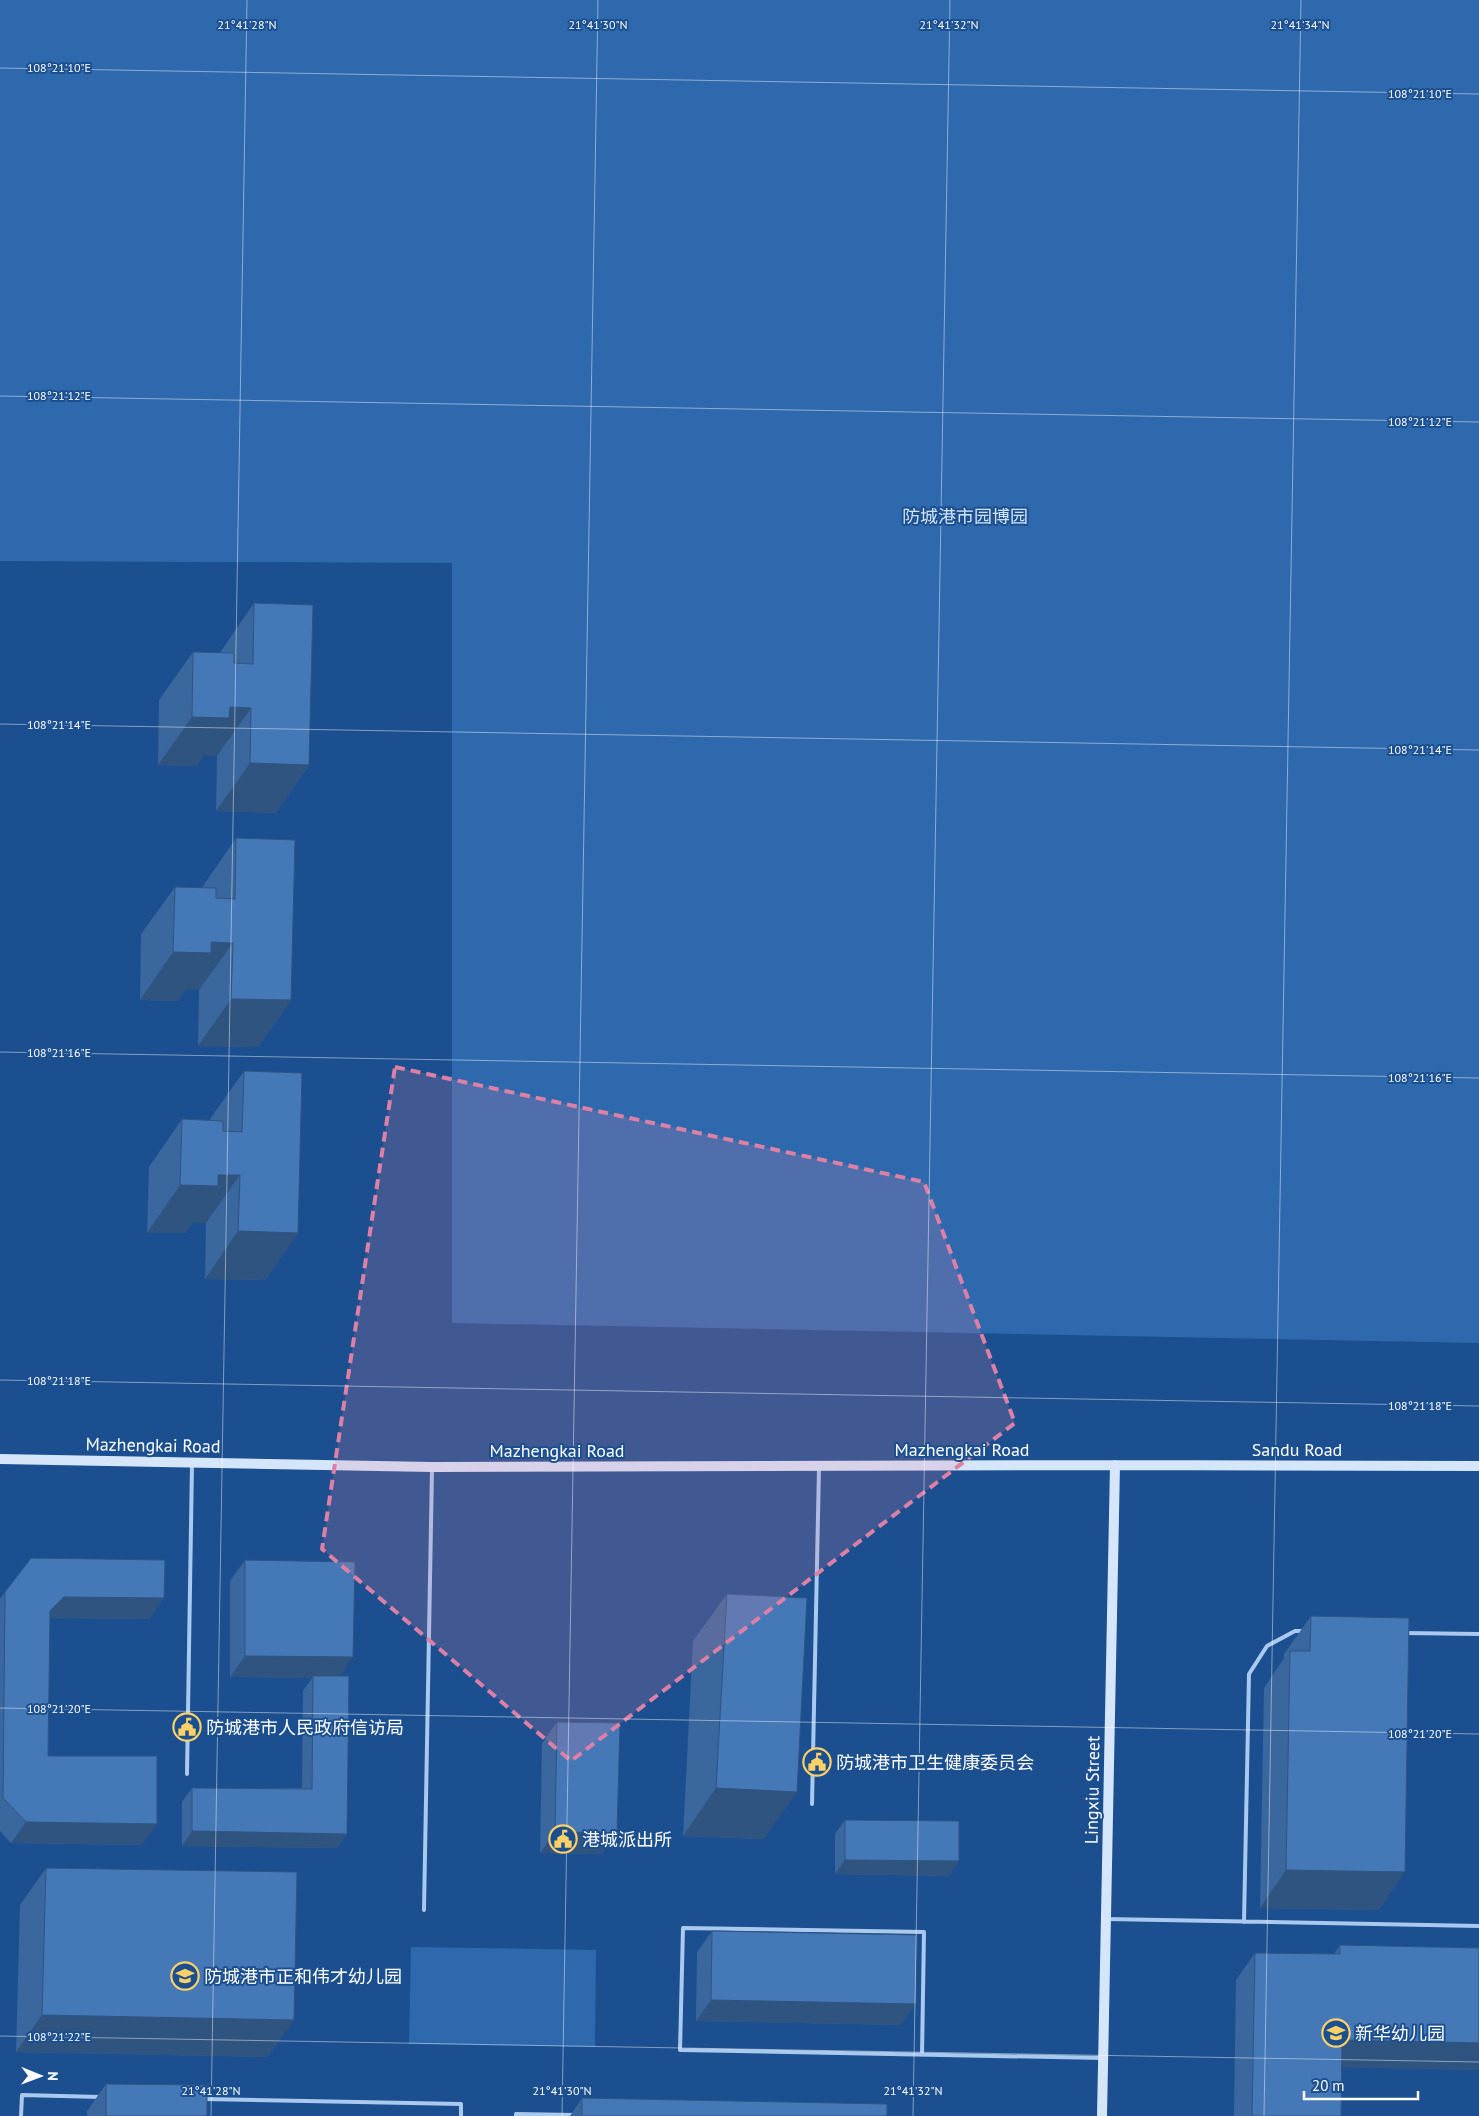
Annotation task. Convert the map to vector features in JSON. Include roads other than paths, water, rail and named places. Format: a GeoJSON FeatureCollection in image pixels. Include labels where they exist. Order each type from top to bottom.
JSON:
{"type":"FeatureCollection","features":[{"type":"Feature","properties":{"kind":"main road","name":"Mazhengkai Road"},"geometry":{"type":"LineString","coordinates":[[0,1459],[432,1467],[1115,1464]]}},
{"type":"Feature","properties":{"kind":"main road","name":"Sandu Road"},"geometry":{"type":"LineString","coordinates":[[1115,1464],[1479,1466]]}},
{"type":"Feature","properties":{"kind":"main road","name":"Lingxiu Street"},"geometry":{"type":"LineString","coordinates":[[1102,2116],[1115,1464]]}},
{"type":"Feature","properties":{"kind":"lane"},"geometry":{"type":"LineString","coordinates":[[187,1774],[192,1462]]}},
{"type":"Feature","properties":{"kind":"lane"},"geometry":{"type":"LineString","coordinates":[[812,1804],[819,1465]]}},
{"type":"Feature","properties":{"kind":"lane"},"geometry":{"type":"LineString","coordinates":[[424,1910],[432,1467]]}},
{"type":"Feature","properties":{"kind":"lane"},"geometry":{"type":"LineString","coordinates":[[1244,1922],[1249,1674],[1267,1646],[1295,1631],[1314,1631]]}},
{"type":"Feature","properties":{"kind":"lane"},"geometry":{"type":"LineString","coordinates":[[1402,1633],[1479,1634]]}},
{"type":"Feature","properties":{"kind":"lane"},"geometry":{"type":"LineString","coordinates":[[1106,1918],[1479,1926]]}},
{"type":"Feature","properties":{"kind":"lane"},"geometry":{"type":"LineString","coordinates":[[922,2055],[924,1932],[683,1928],[680,2050],[922,2055],[1103,2058]]}},
{"type":"Feature","properties":{"kind":"lane"},"geometry":{"type":"LineString","coordinates":[[21,2116],[22,2095],[102,2097]]}},
{"type":"Feature","properties":{"kind":"lane"},"geometry":{"type":"LineString","coordinates":[[202,2099],[462,2104],[461,2116]]}},
{"type":"Feature","properties":{"kind":"lane"},"geometry":{"type":"LineString","coordinates":[[516,2116],[516,2114],[581,2115]]}},
{"type":"Feature","properties":{"kind":"place","name":"防城港市人民政府信访局"},"geometry":{"type":"Point","coordinates":[187,1727]}},
{"type":"Feature","properties":{"kind":"place","name":"防城港市卫生健康委员会"},"geometry":{"type":"Point","coordinates":[817,1762]}},
{"type":"Feature","properties":{"kind":"place","name":"港城派出所"},"geometry":{"type":"Point","coordinates":[563,1839]}},
{"type":"Feature","properties":{"kind":"place","name":"防城港市正和伟才幼儿园"},"geometry":{"type":"Point","coordinates":[185,1976]}},
{"type":"Feature","properties":{"kind":"place","name":"新华幼儿园"},"geometry":{"type":"Point","coordinates":[1336,2033]}},
{"type":"Feature","properties":{"kind":"park label","name":"防城港市园博园"},"geometry":{"type":"Point","coordinates":[965,516]}}]}
